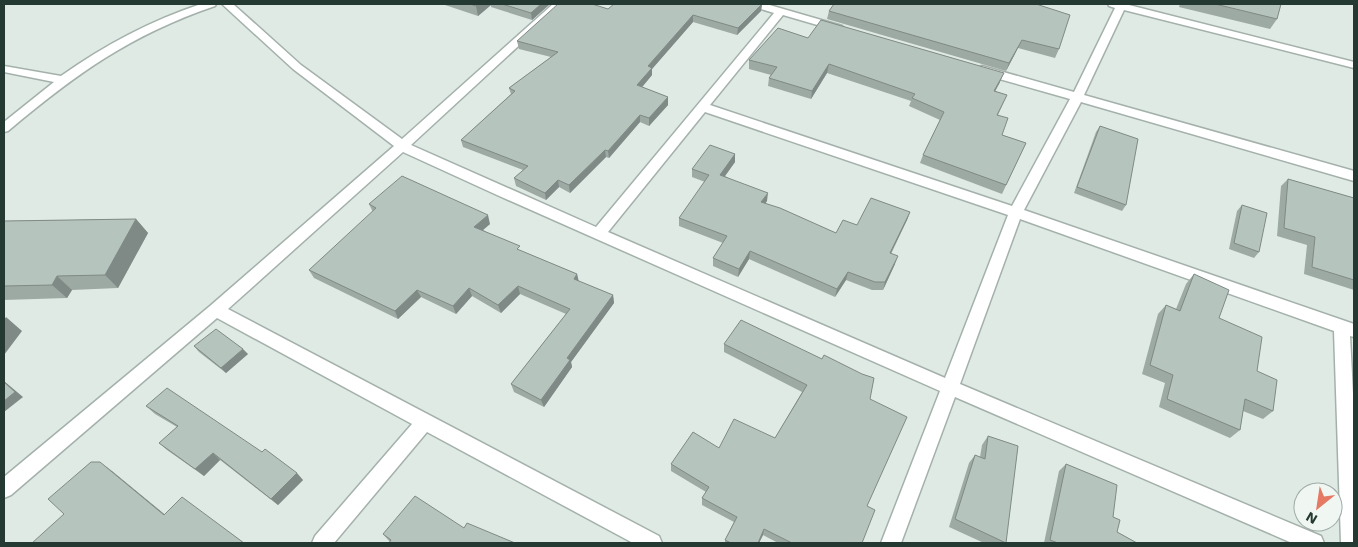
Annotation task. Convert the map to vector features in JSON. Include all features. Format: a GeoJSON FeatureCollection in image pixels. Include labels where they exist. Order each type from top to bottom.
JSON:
{"type":"FeatureCollection","features":[{"type":"Feature","properties":{"kind":"street"},"geometry":{"type":"LineString","coordinates":[[4,128],[62,80],[134,33],[160,21],[211,4]]}},
{"type":"Feature","properties":{"kind":"street"},"geometry":{"type":"LineString","coordinates":[[227,4],[297,67],[402,146],[502,192],[949,387],[1314,543]]}},
{"type":"Feature","properties":{"kind":"street"},"geometry":{"type":"LineString","coordinates":[[8,480],[216,310],[559,4]]}},
{"type":"Feature","properties":{"kind":"street"},"geometry":{"type":"LineString","coordinates":[[755,4],[848,31]]}},
{"type":"Feature","properties":{"kind":"street"},"geometry":{"type":"LineString","coordinates":[[891,543],[1016,212],[1077,98],[1117,5],[1354,65]]}},
{"type":"Feature","properties":{"kind":"street"},"geometry":{"type":"LineString","coordinates":[[599,233],[781,11]]}},
{"type":"Feature","properties":{"kind":"street"},"geometry":{"type":"LineString","coordinates":[[972,67],[1354,176]]}},
{"type":"Feature","properties":{"kind":"street"},"geometry":{"type":"LineString","coordinates":[[4,69],[62,80]]}},
{"type":"Feature","properties":{"kind":"street"},"geometry":{"type":"LineString","coordinates":[[703,107],[1016,212],[1348,328],[1351,543]]}},
{"type":"Feature","properties":{"kind":"street"},"geometry":{"type":"LineString","coordinates":[[216,310],[652,543]]}},
{"type":"Feature","properties":{"kind":"street"},"geometry":{"type":"LineString","coordinates":[[322,543],[425,422]]}},
{"type":"Feature","properties":{"kind":"building"},"geometry":{"type":"Polygon","coordinates":[[[502,4],[541,4],[531,13],[502,4]]]}},
{"type":"Feature","properties":{"kind":"building"},"geometry":{"type":"Polygon","coordinates":[[[558,4],[592,4],[608,9],[614,4],[762,4],[738,28],[693,15],[648,66],[652,68],[637,85],[668,97],[649,118],[640,115],[608,151],[605,150],[569,185],[558,180],[545,193],[514,178],[528,166],[461,140],[515,91],[509,88],[558,52],[517,41],[558,4]]]}},
{"type":"Feature","properties":{"kind":"building"},"geometry":{"type":"Polygon","coordinates":[[[834,4],[1036,4],[1070,15],[1059,49],[1022,40],[1009,63],[829,11],[834,4]]]}},
{"type":"Feature","properties":{"kind":"building"},"geometry":{"type":"Polygon","coordinates":[[[1215,4],[1281,4],[1277,19],[1215,4]]]}},
{"type":"Feature","properties":{"kind":"building"},"geometry":{"type":"Polygon","coordinates":[[[821,20],[1004,73],[994,91],[1007,95],[997,115],[1008,118],[1002,135],[1026,143],[1006,185],[923,155],[944,112],[912,98],[915,94],[829,64],[812,91],[769,78],[777,67],[749,60],[778,28],[808,38],[821,20]]]}},
{"type":"Feature","properties":{"kind":"building"},"geometry":{"type":"Polygon","coordinates":[[[1100,126],[1138,139],[1126,205],[1077,187],[1100,126]]]}},
{"type":"Feature","properties":{"kind":"building"},"geometry":{"type":"Polygon","coordinates":[[[710,145],[735,154],[720,175],[768,193],[761,202],[780,208],[836,233],[843,220],[857,225],[871,198],[910,212],[890,253],[898,256],[885,282],[875,282],[848,272],[837,289],[750,251],[739,269],[713,258],[727,236],[679,218],[709,175],[692,169],[710,145]]]}},
{"type":"Feature","properties":{"kind":"building"},"geometry":{"type":"Polygon","coordinates":[[[402,176],[488,215],[474,227],[520,246],[517,249],[577,274],[574,279],[613,295],[567,358],[570,360],[541,400],[511,384],[570,309],[518,286],[498,305],[469,288],[453,306],[417,290],[395,311],[309,270],[376,208],[369,204],[402,176]]]}},
{"type":"Feature","properties":{"kind":"building"},"geometry":{"type":"Polygon","coordinates":[[[1288,179],[1354,198],[1354,280],[1312,267],[1315,237],[1284,228],[1288,179]]]}},
{"type":"Feature","properties":{"kind":"building"},"geometry":{"type":"Polygon","coordinates":[[[1242,205],[1267,213],[1259,252],[1234,243],[1242,205]]]}},
{"type":"Feature","properties":{"kind":"building"},"geometry":{"type":"Polygon","coordinates":[[[136,219],[105,275],[57,276],[52,285],[4,286],[4,221],[136,219]]]}},
{"type":"Feature","properties":{"kind":"building"},"geometry":{"type":"Polygon","coordinates":[[[1194,274],[1229,290],[1219,318],[1262,337],[1257,371],[1277,380],[1273,411],[1245,399],[1240,430],[1167,399],[1173,375],[1150,365],[1166,305],[1180,311],[1194,274]]]}},
{"type":"Feature","properties":{"kind":"building"},"geometry":{"type":"Polygon","coordinates":[[[741,320],[822,359],[824,355],[874,378],[870,399],[907,417],[867,506],[875,510],[862,543],[792,543],[764,529],[758,543],[731,543],[725,540],[737,517],[702,498],[709,487],[671,464],[693,432],[719,448],[734,419],[775,438],[807,385],[724,344],[741,320]]]}},
{"type":"Feature","properties":{"kind":"building"},"geometry":{"type":"Polygon","coordinates":[[[216,329],[243,349],[221,368],[194,346],[216,329]]]}},
{"type":"Feature","properties":{"kind":"building"},"geometry":{"type":"Polygon","coordinates":[[[4,382],[15,392],[4,401],[4,382]]]}},
{"type":"Feature","properties":{"kind":"building"},"geometry":{"type":"Polygon","coordinates":[[[167,388],[262,452],[265,449],[297,473],[271,499],[213,453],[195,469],[159,443],[178,426],[146,406],[167,388]]]}},
{"type":"Feature","properties":{"kind":"building"},"geometry":{"type":"Polygon","coordinates":[[[988,436],[1018,446],[1006,543],[955,519],[975,455],[985,459],[988,436]]]}},
{"type":"Feature","properties":{"kind":"building"},"geometry":{"type":"Polygon","coordinates":[[[91,462],[100,462],[164,515],[182,497],[244,543],[32,543],[64,514],[48,499],[91,462]]]}},
{"type":"Feature","properties":{"kind":"building"},"geometry":{"type":"Polygon","coordinates":[[[1066,464],[1117,485],[1113,517],[1120,520],[1117,532],[1137,543],[1058,543],[1050,540],[1066,464]]]}},
{"type":"Feature","properties":{"kind":"building"},"geometry":{"type":"Polygon","coordinates":[[[415,496],[464,528],[467,523],[515,543],[389,543],[391,540],[383,534],[415,496]]]}}]}
